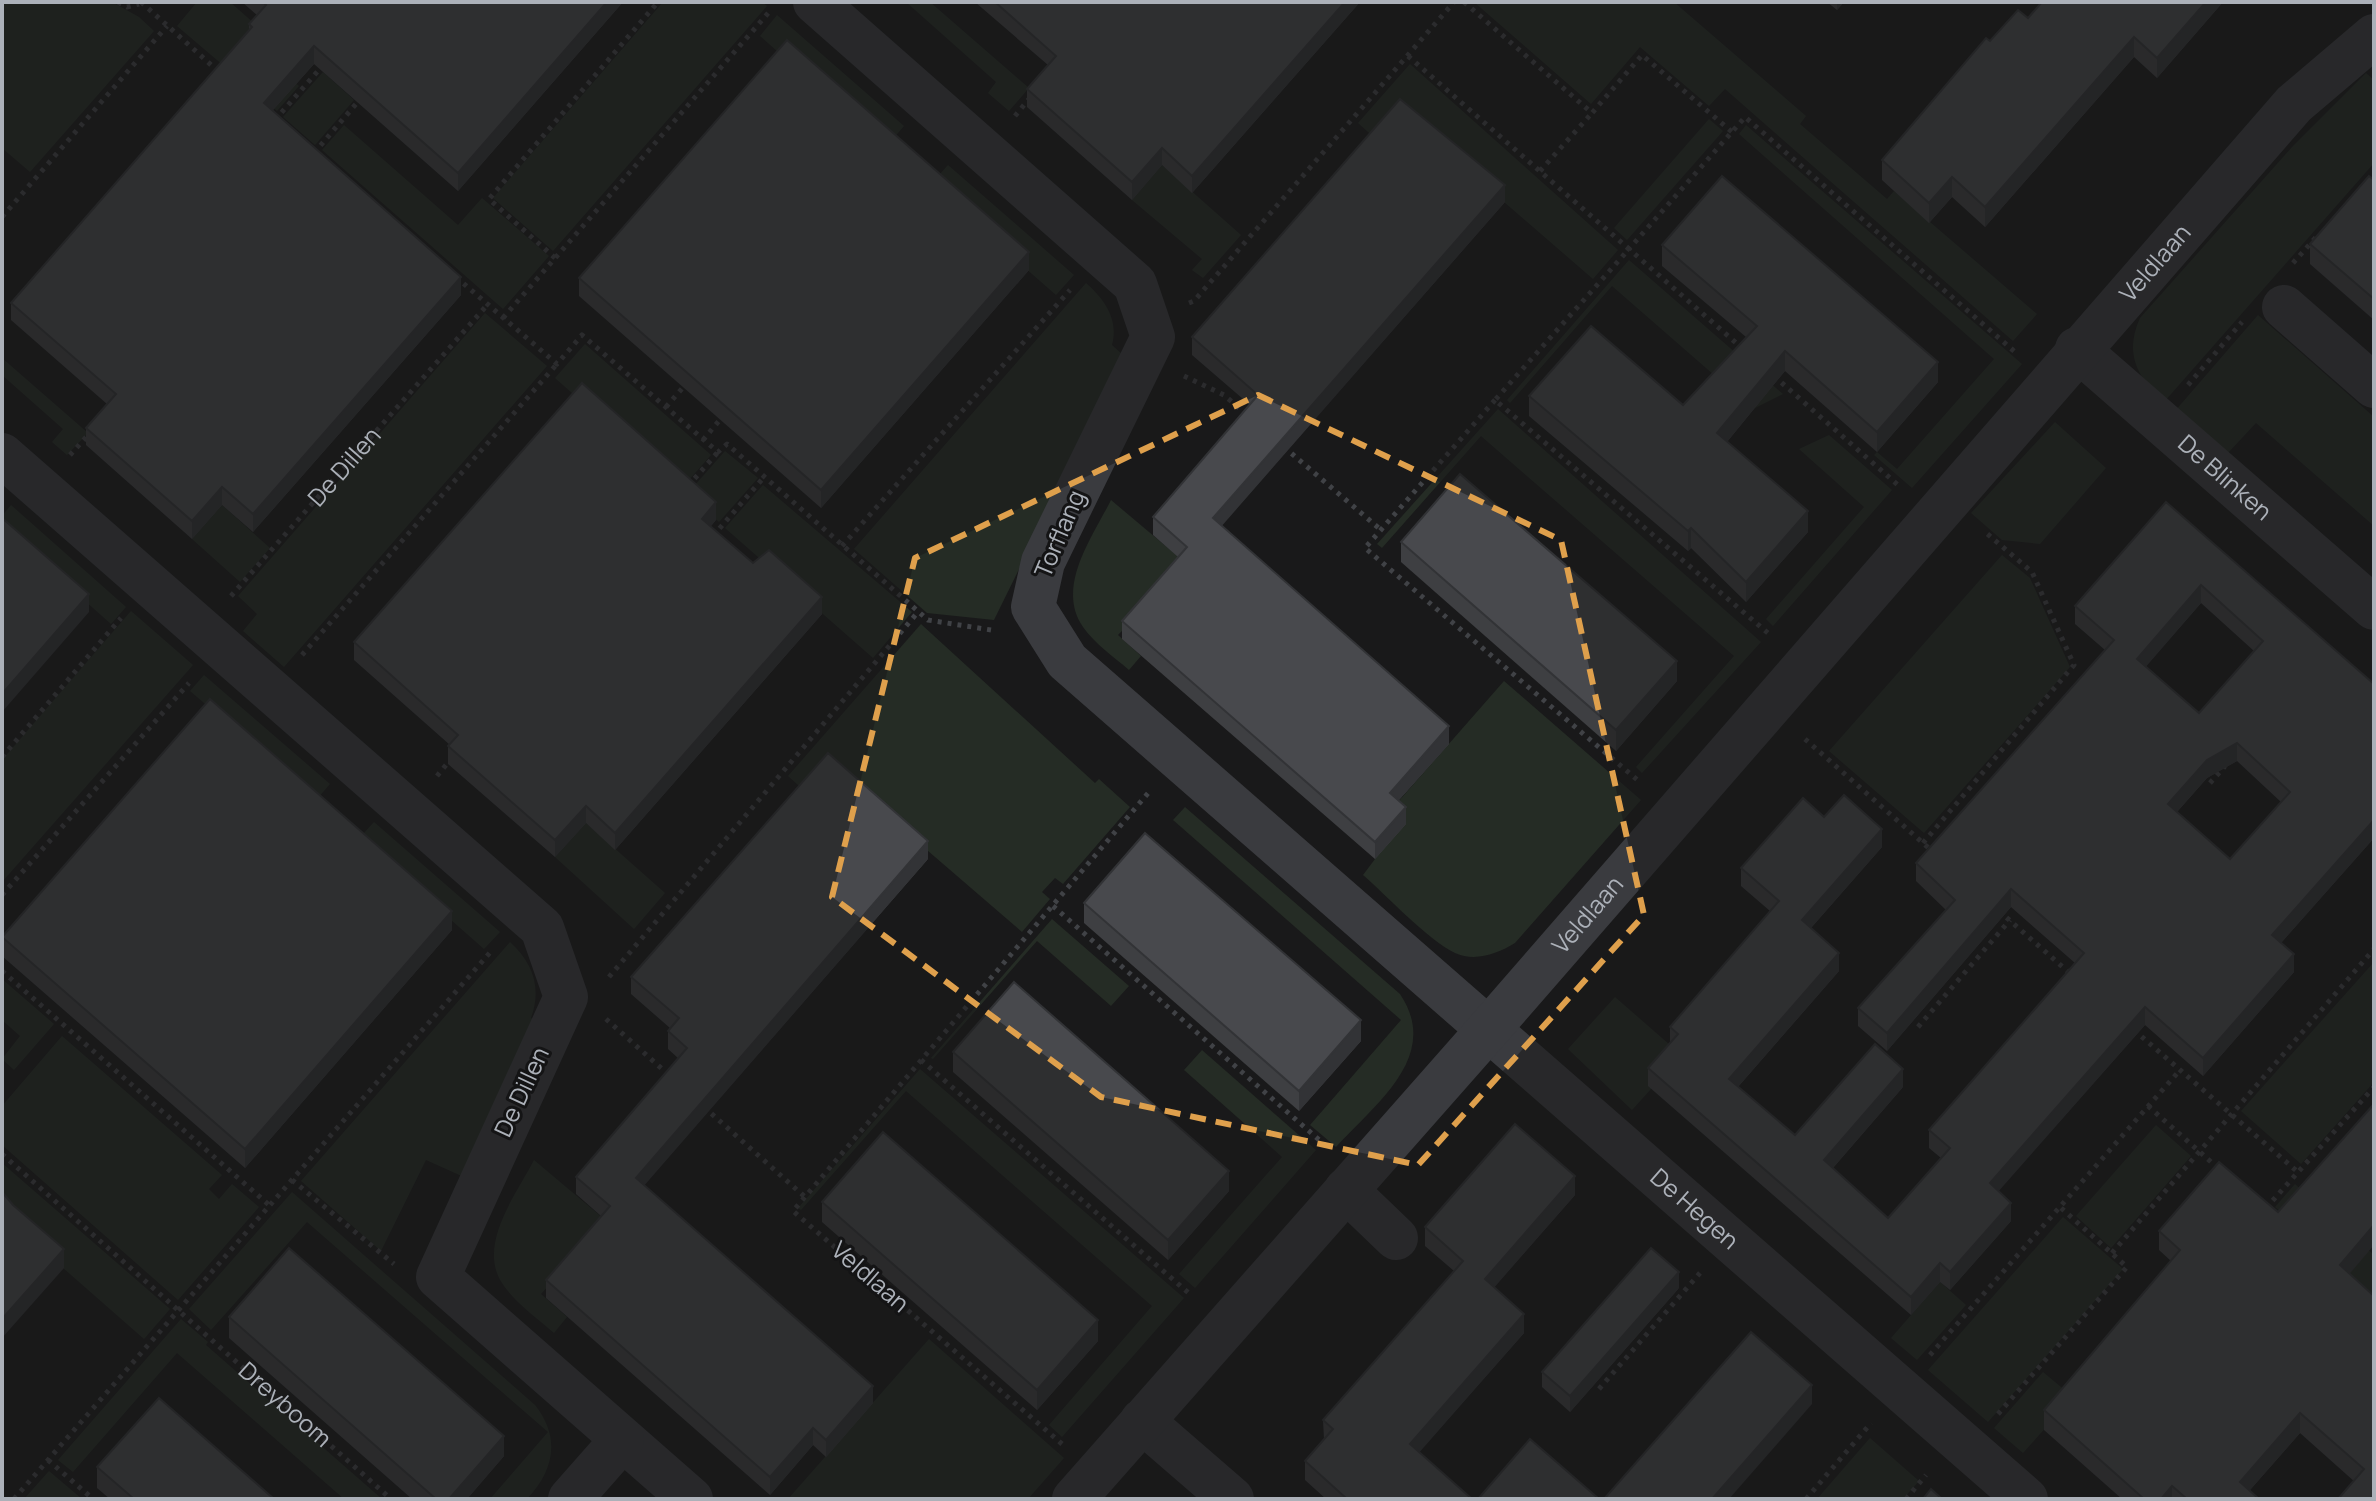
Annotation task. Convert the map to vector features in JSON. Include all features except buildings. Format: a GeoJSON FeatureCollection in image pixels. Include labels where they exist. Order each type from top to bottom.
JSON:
{"type":"FeatureCollection","features":[{"type":"Feature","properties":{"kind":"street","name":"Torflang"},"geometry":{"type":"LineString","coordinates":[[815,2],[1135,284],[1153,337],[1043,562],[1033,607],[1036,613]]}},
{"type":"Feature","properties":{"kind":"street","name":"Veldlaan"},"geometry":{"type":"LineString","coordinates":[[1085,1486],[1487,1031],[2063,365],[2294,104],[2374,36]]}},
{"type":"Feature","properties":{"kind":"street"},"geometry":{"type":"LineString","coordinates":[[2284,307],[2374,386]]}},
{"type":"Feature","properties":{"kind":"street","name":"De Blinken"},"geometry":{"type":"LineString","coordinates":[[2063,365],[2374,608]]}},
{"type":"Feature","properties":{"kind":"street"},"geometry":{"type":"LineString","coordinates":[[2,455],[542,928],[577,1000]]}},
{"type":"Feature","properties":{"kind":"street"},"geometry":{"type":"LineString","coordinates":[[1036,613],[1067,661],[1487,1031]]}},
{"type":"Feature","properties":{"kind":"street","name":"De Dillen"},"geometry":{"type":"LineString","coordinates":[[438,1277],[577,1000]]}},
{"type":"Feature","properties":{"kind":"street","name":"De Hegen"},"geometry":{"type":"LineString","coordinates":[[1487,1031],[1902,1388],[2026,1499]]}},
{"type":"Feature","properties":{"kind":"street"},"geometry":{"type":"LineString","coordinates":[[1353,1183],[1396,1238]]}},
{"type":"Feature","properties":{"kind":"street"},"geometry":{"type":"LineString","coordinates":[[438,1277],[691,1499]]}},
{"type":"Feature","properties":{"kind":"street"},"geometry":{"type":"LineString","coordinates":[[1142,1421],[1232,1499]]}},
{"type":"Feature","properties":{"kind":"street"},"geometry":{"type":"LineString","coordinates":[[570,1499],[622,1440]]}},
{"type":"Feature","properties":{"kind":"path"},"geometry":{"type":"LineString","coordinates":[[118,2],[127,7],[140,3],[226,79]]}},
{"type":"Feature","properties":{"kind":"path"},"geometry":{"type":"LineString","coordinates":[[555,258],[489,199],[658,2]]}},
{"type":"Feature","properties":{"kind":"path"},"geometry":{"type":"LineString","coordinates":[[503,318],[777,2]]}},
{"type":"Feature","properties":{"kind":"path"},"geometry":{"type":"LineString","coordinates":[[1145,314],[1194,301],[1454,2]]}},
{"type":"Feature","properties":{"kind":"path"},"geometry":{"type":"LineString","coordinates":[[1464,2],[1592,113]]}},
{"type":"Feature","properties":{"kind":"path"},"geometry":{"type":"LineString","coordinates":[[2,217],[167,26]]}},
{"type":"Feature","properties":{"kind":"path"},"geometry":{"type":"LineString","coordinates":[[1540,171],[1642,55],[1732,132]]}},
{"type":"Feature","properties":{"kind":"path"},"geometry":{"type":"LineString","coordinates":[[1408,56],[1746,352]]}},
{"type":"Feature","properties":{"kind":"path"},"geometry":{"type":"LineString","coordinates":[[274,121],[326,61]]}},
{"type":"Feature","properties":{"kind":"path"},"geometry":{"type":"LineString","coordinates":[[984,151],[1034,93]]}},
{"type":"Feature","properties":{"kind":"path"},"geometry":{"type":"LineString","coordinates":[[313,154],[364,96]]}},
{"type":"Feature","properties":{"kind":"path"},"geometry":{"type":"LineString","coordinates":[[262,110],[284,129]]}},
{"type":"Feature","properties":{"kind":"path"},"geometry":{"type":"LineString","coordinates":[[1679,809],[1660,792],[1649,790],[1365,548],[1745,117],[2063,365]]}},
{"type":"Feature","properties":{"kind":"path"},"geometry":{"type":"LineString","coordinates":[[304,146],[320,160]]}},
{"type":"Feature","properties":{"kind":"path"},"geometry":{"type":"LineString","coordinates":[[842,546],[1102,254]]}},
{"type":"Feature","properties":{"kind":"path"},"geometry":{"type":"LineString","coordinates":[[454,275],[557,364]]}},
{"type":"Feature","properties":{"kind":"path","name":"De Dillen"},"geometry":{"type":"LineString","coordinates":[[2,895],[488,304]]}},
{"type":"Feature","properties":{"kind":"path"},"geometry":{"type":"LineString","coordinates":[[271,690],[582,335],[718,452]]}},
{"type":"Feature","properties":{"kind":"path"},"geometry":{"type":"LineString","coordinates":[[1143,357],[1224,395],[1248,416]]}},
{"type":"Feature","properties":{"kind":"path"},"geometry":{"type":"LineString","coordinates":[[666,407],[696,372]]}},
{"type":"Feature","properties":{"kind":"path"},"geometry":{"type":"LineString","coordinates":[[1769,372],[1940,508],[2032,572],[2074,665],[1923,843]]}},
{"type":"Feature","properties":{"kind":"path"},"geometry":{"type":"LineString","coordinates":[[1495,400],[1805,664]]}},
{"type":"Feature","properties":{"kind":"path"},"geometry":{"type":"LineString","coordinates":[[703,440],[733,405]]}},
{"type":"Feature","properties":{"kind":"path"},"geometry":{"type":"LineString","coordinates":[[40,489],[93,429]]}},
{"type":"Feature","properties":{"kind":"path"},"geometry":{"type":"LineString","coordinates":[[1272,437],[1381,530]]}},
{"type":"Feature","properties":{"kind":"path"},"geometry":{"type":"LineString","coordinates":[[687,488],[727,444],[928,620],[999,631],[1036,613]]}},
{"type":"Feature","properties":{"kind":"path"},"geometry":{"type":"LineString","coordinates":[[702,549],[764,477]]}},
{"type":"Feature","properties":{"kind":"path"},"geometry":{"type":"LineString","coordinates":[[2,757],[150,585]]}},
{"type":"Feature","properties":{"kind":"path"},"geometry":{"type":"LineString","coordinates":[[679,1084],[577,1000],[918,612]]}},
{"type":"Feature","properties":{"kind":"path"},"geometry":{"type":"LineString","coordinates":[[1768,706],[1934,853]]}},
{"type":"Feature","properties":{"kind":"path"},"geometry":{"type":"LineString","coordinates":[[407,810],[459,750]]}},
{"type":"Feature","properties":{"kind":"path"},"geometry":{"type":"LineString","coordinates":[[702,1105],[805,1197],[1179,758]]}},
{"type":"Feature","properties":{"kind":"path"},"geometry":{"type":"LineString","coordinates":[[2210,783],[2231,759]]}},
{"type":"Feature","properties":{"kind":"path"},"geometry":{"type":"LineString","coordinates":[[1988,901],[2075,978]]}},
{"type":"Feature","properties":{"kind":"path"},"geometry":{"type":"LineString","coordinates":[[1053,906],[1353,1183]]}},
{"type":"Feature","properties":{"kind":"path"},"geometry":{"type":"LineString","coordinates":[[14,1499],[525,912]]}},
{"type":"Feature","properties":{"kind":"path"},"geometry":{"type":"LineString","coordinates":[[1918,1027],[2010,920]]}},
{"type":"Feature","properties":{"kind":"path"},"geometry":{"type":"LineString","coordinates":[[2047,953],[2057,942]]}},
{"type":"Feature","properties":{"kind":"path"},"geometry":{"type":"LineString","coordinates":[[2112,1253],[2374,949]]}},
{"type":"Feature","properties":{"kind":"path"},"geometry":{"type":"LineString","coordinates":[[2,971],[269,1205]]}},
{"type":"Feature","properties":{"kind":"path"},"geometry":{"type":"LineString","coordinates":[[2132,1029],[2299,1173]]}},
{"type":"Feature","properties":{"kind":"path"},"geometry":{"type":"LineString","coordinates":[[921,1060],[1226,1326]]}},
{"type":"Feature","properties":{"kind":"path"},"geometry":{"type":"LineString","coordinates":[[1806,1499],[2180,1070]]}},
{"type":"Feature","properties":{"kind":"path"},"geometry":{"type":"LineString","coordinates":[[2265,1209],[2374,1087]]}},
{"type":"Feature","properties":{"kind":"path"},"geometry":{"type":"LineString","coordinates":[[2148,1106],[2221,1170]]}},
{"type":"Feature","properties":{"kind":"path","name":"Dreyboom"},"geometry":{"type":"LineString","coordinates":[[2,1154],[391,1499]]}},
{"type":"Feature","properties":{"kind":"path"},"geometry":{"type":"LineString","coordinates":[[292,1180],[409,1276],[438,1277]]}},
{"type":"Feature","properties":{"kind":"path","name":"Veldlaan"},"geometry":{"type":"LineString","coordinates":[[805,1197],[793,1211],[1085,1486]]}},
{"type":"Feature","properties":{"kind":"path"},"geometry":{"type":"LineString","coordinates":[[2254,1199],[2276,1218]]}},
{"type":"Feature","properties":{"kind":"path"},"geometry":{"type":"LineString","coordinates":[[1969,1448],[2127,1267],[2060,1207]]}},
{"type":"Feature","properties":{"kind":"path"},"geometry":{"type":"LineString","coordinates":[[1599,1389],[1729,1239]]}},
{"type":"Feature","properties":{"kind":"path"},"geometry":{"type":"LineString","coordinates":[[48,1460],[93,1499]]}},
{"type":"Feature","properties":{"kind":"highlighted area"},"geometry":{"type":"Polygon","coordinates":[[[1258,395],[1561,540],[1644,915],[1418,1165],[1101,1097],[832,897],[915,558],[1258,395]]]}},
{"type":"Feature","properties":{"kind":"shaded area"},"geometry":{"type":"Polygon","coordinates":[[[2,2],[112,2],[139,17],[154,31],[30,172],[2,148],[2,2]]]}},
{"type":"Feature","properties":{"kind":"shaded area"},"geometry":{"type":"Polygon","coordinates":[[[197,2],[230,2],[264,32],[253,46],[299,86],[277,111],[177,26],[197,2]]]}},
{"type":"Feature","properties":{"kind":"shaded area"},"geometry":{"type":"Polygon","coordinates":[[[663,2],[762,2],[767,6],[553,251],[493,198],[663,2]]]}},
{"type":"Feature","properties":{"kind":"shaded area"},"geometry":{"type":"Polygon","coordinates":[[[906,2],[930,2],[1029,88],[1009,111],[988,93],[996,82],[906,2]]]}},
{"type":"Feature","properties":{"kind":"shaded area"},"geometry":{"type":"Polygon","coordinates":[[[1474,2],[1674,2],[1806,116],[1800,124],[1887,199],[1894,191],[2037,314],[2013,341],[1725,89],[1709,106],[1640,47],[1591,104],[1474,2]]]}},
{"type":"Feature","properties":{"kind":"shaded area"},"geometry":{"type":"Polygon","coordinates":[[[777,15],[904,126],[886,147],[895,135],[881,122],[786,59],[760,36],[777,15]]]}},
{"type":"Feature","properties":{"kind":"shaded area"},"geometry":{"type":"Polygon","coordinates":[[[1410,64],[1618,250],[1593,279],[1504,202],[1378,141],[1358,123],[1410,64]]]}},
{"type":"Feature","properties":{"kind":"shaded area"},"geometry":{"type":"Polygon","coordinates":[[[323,72],[354,100],[315,145],[283,117],[323,72]]]}},
{"type":"Feature","properties":{"kind":"shaded area"},"geometry":{"type":"Polygon","coordinates":[[[2366,73],[2374,80],[2374,163],[2164,402],[2140,374],[2133,354],[2135,331],[2140,318],[2293,146],[2366,73]]]}},
{"type":"Feature","properties":{"kind":"shaded area"},"geometry":{"type":"Polygon","coordinates":[[[1709,119],[1723,131],[1627,240],[1614,228],[1709,119]]]}},
{"type":"Feature","properties":{"kind":"shaded area"},"geometry":{"type":"Polygon","coordinates":[[[344,125],[458,225],[482,198],[549,256],[503,309],[322,150],[344,125]]]}},
{"type":"Feature","properties":{"kind":"shaded area"},"geometry":{"type":"Polygon","coordinates":[[[1746,125],[2022,364],[1912,488],[1874,455],[1877,452],[1897,469],[1994,359],[1739,134],[1746,125]]]}},
{"type":"Feature","properties":{"kind":"shaded area"},"geometry":{"type":"Polygon","coordinates":[[[948,165],[1074,275],[1056,295],[930,185],[948,165]]]}},
{"type":"Feature","properties":{"kind":"shaded area"},"geometry":{"type":"Polygon","coordinates":[[[1162,165],[1241,235],[1203,278],[1192,270],[1202,259],[1132,200],[1162,165]]]}},
{"type":"Feature","properties":{"kind":"shaded area"},"geometry":{"type":"Polygon","coordinates":[[[1629,260],[1783,394],[1753,409],[1612,286],[1510,403],[1507,400],[1629,260]]]}},
{"type":"Feature","properties":{"kind":"shaded area"},"geometry":{"type":"Polygon","coordinates":[[[1086,283],[1099,296],[1112,318],[1112,345],[1123,355],[1122,360],[994,620],[927,613],[854,549],[1086,283]]]}},
{"type":"Feature","properties":{"kind":"shaded area"},"geometry":{"type":"Polygon","coordinates":[[[485,313],[547,366],[284,667],[243,631],[257,614],[238,596],[485,313]]]}},
{"type":"Feature","properties":{"kind":"shaded area"},"geometry":{"type":"Polygon","coordinates":[[[2258,315],[2374,417],[2374,526],[2256,423],[2227,454],[2175,411],[2258,315]]]}},
{"type":"Feature","properties":{"kind":"shaded area"},"geometry":{"type":"Polygon","coordinates":[[[585,344],[711,455],[681,489],[555,378],[585,344]]]}},
{"type":"Feature","properties":{"kind":"shaded area"},"geometry":{"type":"Polygon","coordinates":[[[2,358],[88,433],[67,455],[52,442],[63,429],[2,375],[2,358]]]}},
{"type":"Feature","properties":{"kind":"shaded area"},"geometry":{"type":"Polygon","coordinates":[[[1498,409],[1761,642],[1642,773],[1636,767],[1734,656],[1481,436],[1382,548],[1377,544],[1498,409]]]}},
{"type":"Feature","properties":{"kind":"shaded area"},"geometry":{"type":"Polygon","coordinates":[[[2055,422],[2106,468],[2040,544],[2002,540],[1971,513],[2055,422]]]}},
{"type":"Feature","properties":{"kind":"shaded area"},"geometry":{"type":"Polygon","coordinates":[[[1829,435],[1892,490],[1773,626],[1766,619],[1864,507],[1799,449],[1829,435]]]}},
{"type":"Feature","properties":{"kind":"shaded area"},"geometry":{"type":"Polygon","coordinates":[[[725,451],[758,478],[719,522],[687,494],[725,451]]]}},
{"type":"Feature","properties":{"kind":"shaded area"},"geometry":{"type":"Polygon","coordinates":[[[763,485],[912,612],[873,658],[725,528],[763,485]]]}},
{"type":"Feature","properties":{"kind":"shaded area"},"geometry":{"type":"Polygon","coordinates":[[[1111,500],[1187,564],[1118,635],[1141,656],[1129,670],[1083,627],[1075,612],[1073,595],[1080,562],[1111,500]]]}},
{"type":"Feature","properties":{"kind":"shaded area"},"geometry":{"type":"Polygon","coordinates":[[[11,505],[126,607],[111,624],[2,527],[2,516],[11,505]]]}},
{"type":"Feature","properties":{"kind":"shaded area"},"geometry":{"type":"Polygon","coordinates":[[[222,505],[270,548],[240,582],[192,539],[222,505]]]}},
{"type":"Feature","properties":{"kind":"shaded area"},"geometry":{"type":"Polygon","coordinates":[[[2002,555],[2030,578],[2070,667],[1924,833],[1829,751],[2002,555]]]}},
{"type":"Feature","properties":{"kind":"shaded area"},"geometry":{"type":"Polygon","coordinates":[[[131,611],[193,665],[2,882],[2,760],[131,611]]]}},
{"type":"Feature","properties":{"kind":"shaded area"},"geometry":{"type":"Polygon","coordinates":[[[921,624],[1095,783],[1099,779],[1130,807],[1063,884],[1055,878],[1042,892],[1050,899],[1022,932],[848,782],[808,794],[788,776],[921,624]]]}},
{"type":"Feature","properties":{"kind":"shaded area"},"geometry":{"type":"Polygon","coordinates":[[[204,675],[330,784],[317,799],[190,691],[204,675]]]}},
{"type":"Feature","properties":{"kind":"shaded area"},"geometry":{"type":"Polygon","coordinates":[[[1504,681],[1641,800],[1515,943],[1493,953],[1470,957],[1455,953],[1433,939],[1363,875],[1375,859],[1390,811],[1504,681]]]}},
{"type":"Feature","properties":{"kind":"shaded area"},"geometry":{"type":"Polygon","coordinates":[[[1185,807],[1400,994],[1411,1017],[1413,1038],[1398,1078],[1336,1147],[1310,1125],[1401,1020],[1173,820],[1185,807]]]}},
{"type":"Feature","properties":{"kind":"shaded area"},"geometry":{"type":"Polygon","coordinates":[[[374,822],[500,932],[484,949],[391,867],[353,845],[374,822]]]}},
{"type":"Feature","properties":{"kind":"shaded area"},"geometry":{"type":"Polygon","coordinates":[[[586,823],[665,893],[634,929],[555,857],[586,823]]]}},
{"type":"Feature","properties":{"kind":"shaded area"},"geometry":{"type":"Polygon","coordinates":[[[1052,919],[1129,986],[1111,1006],[1037,941],[931,1058],[1052,919]]]}},
{"type":"Feature","properties":{"kind":"shaded area"},"geometry":{"type":"Polygon","coordinates":[[[510,942],[530,967],[536,996],[531,1018],[542,1023],[466,1178],[426,1160],[381,1251],[301,1181],[510,942]]]}},
{"type":"Feature","properties":{"kind":"shaded area"},"geometry":{"type":"Polygon","coordinates":[[[2374,962],[2374,1082],[2301,1164],[2241,1111],[2374,962]]]}},
{"type":"Feature","properties":{"kind":"shaded area"},"geometry":{"type":"Polygon","coordinates":[[[2,979],[54,1024],[14,1070],[2,1059],[20,1036],[2,1020],[2,979]]]}},
{"type":"Feature","properties":{"kind":"shaded area"},"geometry":{"type":"Polygon","coordinates":[[[1615,997],[1670,1045],[1651,1089],[1632,1110],[1568,1049],[1615,997]]]}},
{"type":"Feature","properties":{"kind":"shaded area"},"geometry":{"type":"Polygon","coordinates":[[[62,1036],[222,1175],[209,1189],[219,1199],[232,1184],[259,1207],[178,1300],[2,1145],[2,1106],[62,1036]]]}},
{"type":"Feature","properties":{"kind":"shaded area"},"geometry":{"type":"Polygon","coordinates":[[[1202,1050],[1316,1150],[1195,1288],[1179,1274],[1282,1157],[1184,1070],[1202,1050]]]}},
{"type":"Feature","properties":{"kind":"shaded area"},"geometry":{"type":"Polygon","coordinates":[[[920,1069],[1184,1298],[1062,1437],[1049,1425],[1152,1306],[906,1091],[801,1210],[798,1208],[920,1069]]]}},
{"type":"Feature","properties":{"kind":"shaded area"},"geometry":{"type":"Polygon","coordinates":[[[2156,1125],[2191,1156],[2111,1248],[2076,1216],[2156,1125]]]}},
{"type":"Feature","properties":{"kind":"shaded area"},"geometry":{"type":"Polygon","coordinates":[[[534,1160],[610,1224],[586,1244],[541,1294],[567,1317],[554,1333],[504,1286],[496,1271],[494,1255],[501,1222],[534,1160]]]}},
{"type":"Feature","properties":{"kind":"shaded area"},"geometry":{"type":"Polygon","coordinates":[[[2,1163],[170,1309],[144,1339],[13,1224],[2,1206],[2,1163]]]}},
{"type":"Feature","properties":{"kind":"shaded area"},"geometry":{"type":"Polygon","coordinates":[[[2295,1184],[2374,1255],[2374,1295],[2275,1207],[2295,1184]]]}},
{"type":"Feature","properties":{"kind":"shaded area"},"geometry":{"type":"Polygon","coordinates":[[[292,1192],[535,1405],[549,1430],[551,1454],[543,1477],[527,1499],[490,1499],[548,1432],[307,1222],[211,1330],[189,1309],[292,1192]]]}},
{"type":"Feature","properties":{"kind":"shaded area"},"geometry":{"type":"Polygon","coordinates":[[[2063,1217],[2123,1269],[1988,1422],[1928,1370],[2063,1217]]]}},
{"type":"Feature","properties":{"kind":"shaded area"},"geometry":{"type":"Polygon","coordinates":[[[1940,1282],[1966,1305],[1917,1360],[1891,1338],[1940,1282]]]}},
{"type":"Feature","properties":{"kind":"shaded area"},"geometry":{"type":"Polygon","coordinates":[[[181,1319],[208,1342],[206,1345],[382,1499],[344,1499],[177,1353],[73,1472],[58,1460],[181,1319]]]}},
{"type":"Feature","properties":{"kind":"shaded area"},"geometry":{"type":"Polygon","coordinates":[[[929,1339],[1064,1458],[1028,1499],[788,1499],[929,1339]]]}},
{"type":"Feature","properties":{"kind":"shaded area"},"geometry":{"type":"Polygon","coordinates":[[[2043,1372],[2073,1397],[2023,1453],[1994,1428],[2043,1372]]]}},
{"type":"Feature","properties":{"kind":"shaded area"},"geometry":{"type":"Polygon","coordinates":[[[1870,1438],[1919,1481],[1903,1499],[1817,1499],[1870,1438]]]}},
{"type":"Feature","properties":{"kind":"shaded area"},"geometry":{"type":"Polygon","coordinates":[[[49,1471],[82,1499],[24,1499],[49,1471]]]}}]}
